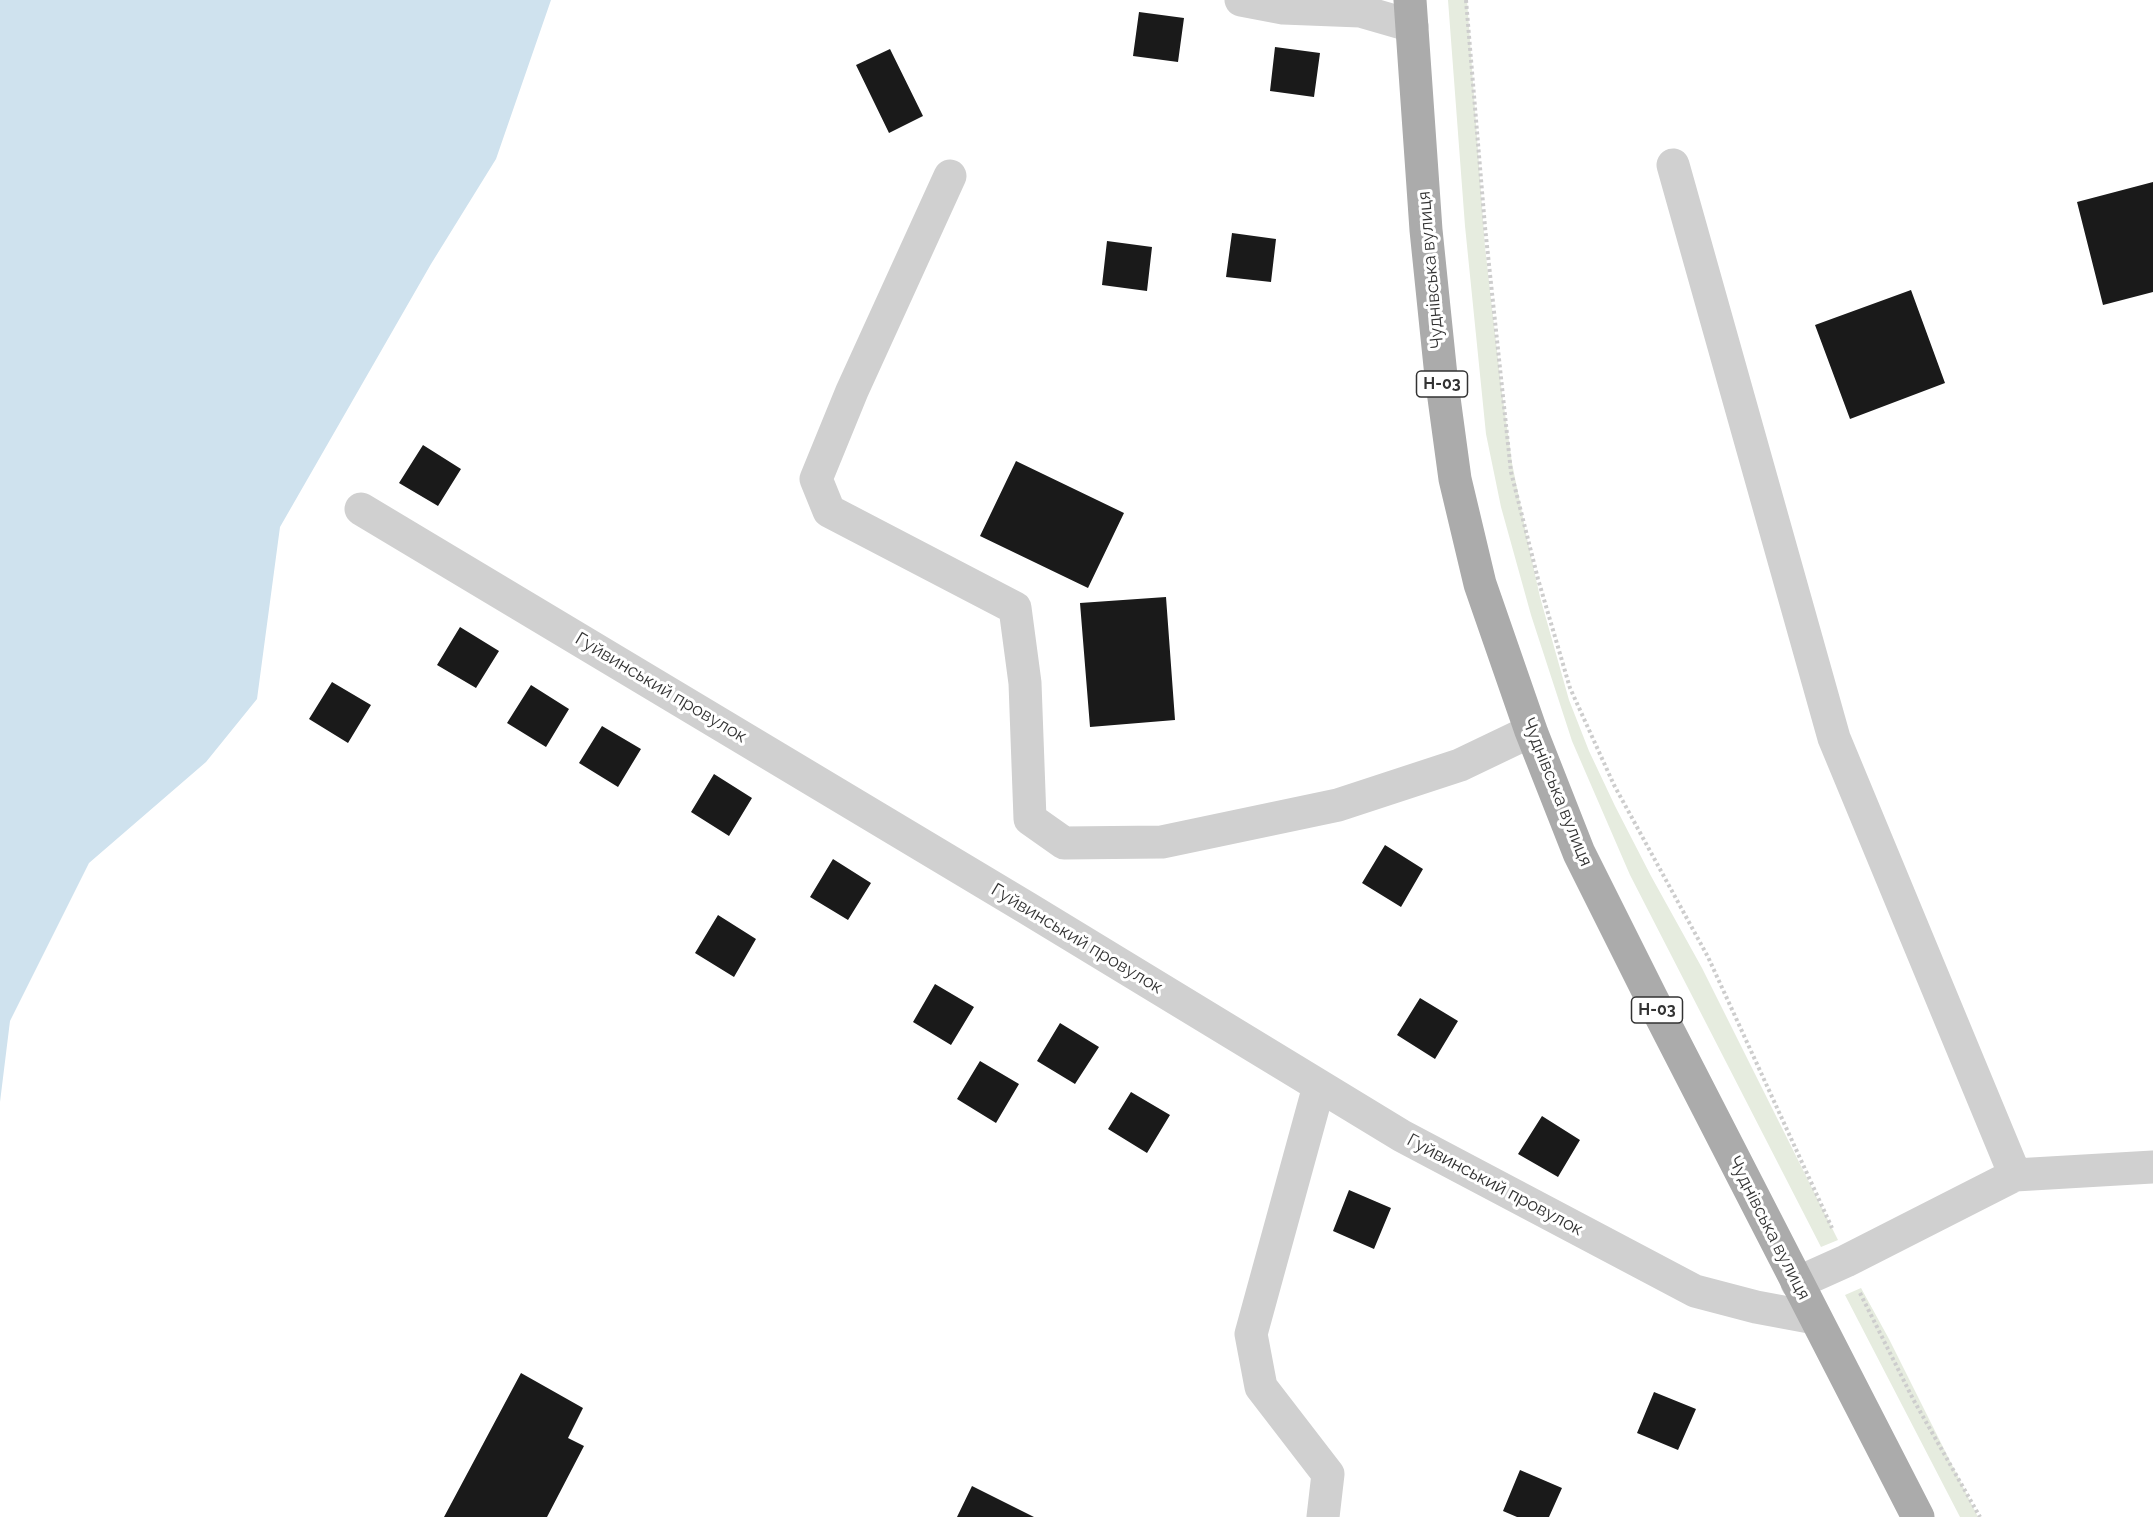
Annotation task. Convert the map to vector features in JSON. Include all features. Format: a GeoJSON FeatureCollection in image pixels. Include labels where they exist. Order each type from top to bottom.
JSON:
{"type":"FeatureCollection","features":[{"type":"Feature","properties":{"kind":"main road","name":"Чуднівська вулиця"},"geometry":{"type":"LineString","coordinates":[[1411,13],[1426,230],[1441,376],[1455,479],[1479,584],[1579,853],[1918,1517]]}},
{"type":"Feature","properties":{"kind":"street"},"geometry":{"type":"LineString","coordinates":[[1242,0],[1283,9],[1411,13]]}},
{"type":"Feature","properties":{"kind":"street"},"geometry":{"type":"LineString","coordinates":[[1673,165],[1834,738],[2015,1174]]}},
{"type":"Feature","properties":{"kind":"street"},"geometry":{"type":"LineString","coordinates":[[950,176],[852,391],[816,479],[829,511],[1015,608],[1025,682],[1030,819],[1064,843],[1162,842],[1338,805],[1468,762],[1532,730]]}},
{"type":"Feature","properties":{"kind":"street","name":"Гуйвинський провулок"},"geometry":{"type":"LineString","coordinates":[[361,509],[1017,902],[1402,1136],[1695,1291],[1756,1307],[1815,1318]]}},
{"type":"Feature","properties":{"kind":"street"},"geometry":{"type":"LineString","coordinates":[[1319,1086],[1251,1334],[1261,1387],[1328,1474],[1323,1517]]}},
{"type":"Feature","properties":{"kind":"street"},"geometry":{"type":"LineString","coordinates":[[1797,1283],[1846,1261],[2015,1174],[2153,1167]]}},
{"type":"Feature","properties":{"kind":"path"},"geometry":{"type":"LineString","coordinates":[[1466,0],[1485,227],[1511,472],[1538,579],[1570,688],[1614,785],[1708,957],[1868,1311],[1908,1390],[1980,1517]]}},
{"type":"Feature","properties":{"kind":"shaded area"},"geometry":{"type":"Polygon","coordinates":[[[1448,0],[1467,0],[1485,247],[1512,463],[1540,597],[1569,700],[1589,751],[1615,806],[1702,968],[1838,1240],[1821,1247],[1630,875],[1572,741],[1531,615],[1501,507],[1486,434],[1465,226],[1448,0]]]}},
{"type":"Feature","properties":{"kind":"shaded area"},"geometry":{"type":"Polygon","coordinates":[[[1861,1288],[1978,1517],[1960,1517],[1845,1295],[1861,1288]]]}},
{"type":"Feature","properties":{"kind":"water"},"geometry":{"type":"Polygon","coordinates":[[[0,0],[551,0],[496,159],[431,264],[280,527],[257,699],[206,762],[89,863],[10,1021],[0,1102],[0,0]]]}},
{"type":"Feature","properties":{"kind":"building"},"geometry":{"type":"Polygon","coordinates":[[[1139,12],[1184,18],[1178,62],[1133,56],[1139,12]]]}},
{"type":"Feature","properties":{"kind":"building"},"geometry":{"type":"Polygon","coordinates":[[[1275,47],[1320,53],[1314,97],[1270,91],[1275,47]]]}},
{"type":"Feature","properties":{"kind":"building"},"geometry":{"type":"Polygon","coordinates":[[[890,49],[923,116],[889,133],[856,65],[890,49]]]}},
{"type":"Feature","properties":{"kind":"building"},"geometry":{"type":"Polygon","coordinates":[[[2153,182],[2153,292],[2103,305],[2077,202],[2153,182]]]}},
{"type":"Feature","properties":{"kind":"building"},"geometry":{"type":"Polygon","coordinates":[[[1232,233],[1276,239],[1271,282],[1226,277],[1232,233]]]}},
{"type":"Feature","properties":{"kind":"building"},"geometry":{"type":"Polygon","coordinates":[[[1107,241],[1152,247],[1147,291],[1102,285],[1107,241]]]}},
{"type":"Feature","properties":{"kind":"building"},"geometry":{"type":"Polygon","coordinates":[[[1911,290],[1945,383],[1850,419],[1815,325],[1911,290]]]}},
{"type":"Feature","properties":{"kind":"building"},"geometry":{"type":"Polygon","coordinates":[[[423,445],[461,469],[438,506],[399,483],[423,445]]]}},
{"type":"Feature","properties":{"kind":"building"},"geometry":{"type":"Polygon","coordinates":[[[1016,461],[1124,513],[1088,588],[980,536],[1016,461]]]}},
{"type":"Feature","properties":{"kind":"building"},"geometry":{"type":"Polygon","coordinates":[[[1166,597],[1175,720],[1090,727],[1080,603],[1166,597]]]}},
{"type":"Feature","properties":{"kind":"building"},"geometry":{"type":"Polygon","coordinates":[[[460,627],[499,651],[476,688],[437,665],[460,627]]]}},
{"type":"Feature","properties":{"kind":"building"},"geometry":{"type":"Polygon","coordinates":[[[332,682],[371,705],[348,743],[309,719],[332,682]]]}},
{"type":"Feature","properties":{"kind":"building"},"geometry":{"type":"Polygon","coordinates":[[[531,685],[569,709],[546,747],[507,723],[531,685]]]}},
{"type":"Feature","properties":{"kind":"building"},"geometry":{"type":"Polygon","coordinates":[[[602,726],[641,749],[618,787],[579,763],[602,726]]]}},
{"type":"Feature","properties":{"kind":"building"},"geometry":{"type":"Polygon","coordinates":[[[714,774],[752,798],[729,836],[691,812],[714,774]]]}},
{"type":"Feature","properties":{"kind":"building"},"geometry":{"type":"Polygon","coordinates":[[[1385,845],[1423,869],[1401,907],[1362,883],[1385,845]]]}},
{"type":"Feature","properties":{"kind":"building"},"geometry":{"type":"Polygon","coordinates":[[[833,859],[871,883],[848,920],[810,897],[833,859]]]}},
{"type":"Feature","properties":{"kind":"building"},"geometry":{"type":"Polygon","coordinates":[[[718,915],[756,939],[734,977],[695,953],[718,915]]]}},
{"type":"Feature","properties":{"kind":"building"},"geometry":{"type":"Polygon","coordinates":[[[935,984],[974,1007],[951,1045],[913,1022],[935,984]]]}},
{"type":"Feature","properties":{"kind":"building"},"geometry":{"type":"Polygon","coordinates":[[[1420,998],[1458,1021],[1435,1059],[1397,1035],[1420,998]]]}},
{"type":"Feature","properties":{"kind":"building"},"geometry":{"type":"Polygon","coordinates":[[[1060,1023],[1099,1047],[1075,1084],[1037,1061],[1060,1023]]]}},
{"type":"Feature","properties":{"kind":"building"},"geometry":{"type":"Polygon","coordinates":[[[980,1061],[1019,1084],[996,1123],[957,1099],[980,1061]]]}},
{"type":"Feature","properties":{"kind":"building"},"geometry":{"type":"Polygon","coordinates":[[[1131,1092],[1170,1115],[1147,1153],[1108,1129],[1131,1092]]]}},
{"type":"Feature","properties":{"kind":"building"},"geometry":{"type":"Polygon","coordinates":[[[1542,1116],[1580,1140],[1558,1177],[1518,1154],[1542,1116]]]}},
{"type":"Feature","properties":{"kind":"building"},"geometry":{"type":"Polygon","coordinates":[[[1349,1190],[1391,1208],[1374,1249],[1333,1231],[1349,1190]]]}},
{"type":"Feature","properties":{"kind":"building"},"geometry":{"type":"Polygon","coordinates":[[[521,1373],[583,1408],[568,1438],[584,1446],[547,1517],[444,1517],[521,1373]]]}},
{"type":"Feature","properties":{"kind":"building"},"geometry":{"type":"Polygon","coordinates":[[[1654,1392],[1696,1409],[1678,1450],[1637,1433],[1654,1392]]]}},
{"type":"Feature","properties":{"kind":"building"},"geometry":{"type":"Polygon","coordinates":[[[1520,1470],[1562,1488],[1549,1517],[1517,1517],[1503,1511],[1520,1470]]]}},
{"type":"Feature","properties":{"kind":"building"},"geometry":{"type":"Polygon","coordinates":[[[972,1486],[1034,1517],[957,1517],[972,1486]]]}}]}
